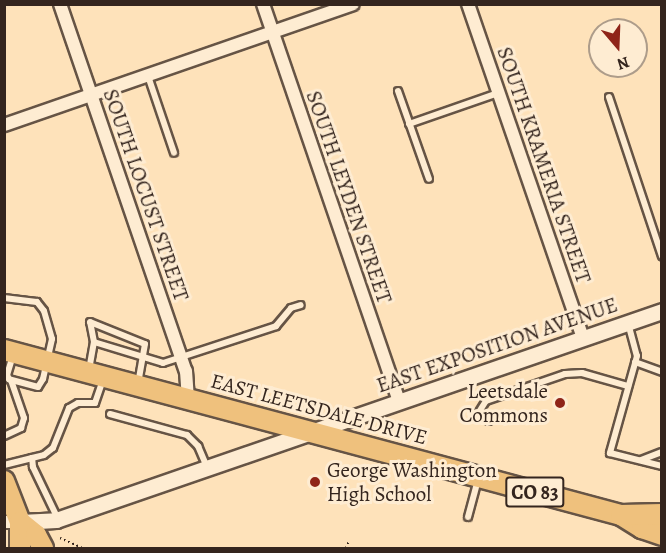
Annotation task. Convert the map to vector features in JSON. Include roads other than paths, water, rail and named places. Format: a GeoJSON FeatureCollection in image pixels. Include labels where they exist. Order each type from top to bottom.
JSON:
{"type":"FeatureCollection","features":[{"type":"Feature","properties":{"kind":"main road","name":"EAST LEETSDALE DRIVE"},"geometry":{"type":"LineString","coordinates":[[9,351],[621,515],[662,514]]}},
{"type":"Feature","properties":{"kind":"main road"},"geometry":{"type":"LineString","coordinates":[[4,481],[20,549]]}},
{"type":"Feature","properties":{"kind":"main road","name":"EAST LEETSDALE DRIVE"},"geometry":{"type":"LineString","coordinates":[[621,515],[642,528],[662,535]]}},
{"type":"Feature","properties":{"kind":"main road"},"geometry":{"type":"LineString","coordinates":[[12,522],[36,535],[43,549]]}},
{"type":"Feature","properties":{"kind":"street","name":"SOUTH LOCUST STREET"},"geometry":{"type":"LineString","coordinates":[[60,4],[187,374],[188,399]]}},
{"type":"Feature","properties":{"kind":"street","name":"SOUTH LEYDEN STREET"},"geometry":{"type":"LineString","coordinates":[[263,4],[399,402]]}},
{"type":"Feature","properties":{"kind":"street"},"geometry":{"type":"LineString","coordinates":[[4,125],[353,4]]}},
{"type":"Feature","properties":{"kind":"street","name":"SOUTH KRAMERIA STREET"},"geometry":{"type":"LineString","coordinates":[[468,4],[583,338]]}},
{"type":"Feature","properties":{"kind":"street","name":"EAST EXPOSITION AVENUE"},"geometry":{"type":"LineString","coordinates":[[12,522],[47,523],[58,520],[662,311]]}},
{"type":"Feature","properties":{"kind":"lane"},"geometry":{"type":"LineString","coordinates":[[148,76],[174,153]]}},
{"type":"Feature","properties":{"kind":"lane"},"geometry":{"type":"LineString","coordinates":[[398,90],[429,179]]}},
{"type":"Feature","properties":{"kind":"lane"},"geometry":{"type":"LineString","coordinates":[[409,123],[498,93]]}},
{"type":"Feature","properties":{"kind":"lane"},"geometry":{"type":"LineString","coordinates":[[609,97],[662,256]]}},
{"type":"Feature","properties":{"kind":"lane"},"geometry":{"type":"LineString","coordinates":[[4,298],[37,302],[44,311],[52,339],[48,362],[38,387],[10,380]]}},
{"type":"Feature","properties":{"kind":"lane"},"geometry":{"type":"LineString","coordinates":[[94,342],[163,363],[182,359],[276,326],[291,308],[301,305]]}},
{"type":"Feature","properties":{"kind":"lane"},"geometry":{"type":"LineString","coordinates":[[4,465],[32,458],[53,448],[69,408],[78,403],[95,403],[94,342],[90,322],[145,344],[137,386]]}},
{"type":"Feature","properties":{"kind":"lane"},"geometry":{"type":"LineString","coordinates":[[628,323],[636,350],[635,362],[610,453],[662,466]]}},
{"type":"Feature","properties":{"kind":"lane"},"geometry":{"type":"LineString","coordinates":[[4,436],[21,428],[24,418],[7,375],[9,351]]}},
{"type":"Feature","properties":{"kind":"lane"},"geometry":{"type":"LineString","coordinates":[[635,362],[662,372]]}},
{"type":"Feature","properties":{"kind":"lane"},"geometry":{"type":"LineString","coordinates":[[489,421],[481,418],[479,412],[486,401],[559,376],[582,373],[628,386]]}},
{"type":"Feature","properties":{"kind":"lane"},"geometry":{"type":"LineString","coordinates":[[110,414],[187,435],[195,441],[207,468]]}},
{"type":"Feature","properties":{"kind":"lane"},"geometry":{"type":"LineString","coordinates":[[640,460],[662,452]]}},
{"type":"Feature","properties":{"kind":"lane"},"geometry":{"type":"LineString","coordinates":[[32,458],[33,467],[58,520]]}},
{"type":"Feature","properties":{"kind":"lane"},"geometry":{"type":"LineString","coordinates":[[468,517],[479,477]]}},
{"type":"Feature","properties":{"kind":"place","name":"Leetsdale Commons"},"geometry":{"type":"Point","coordinates":[560,403]}},
{"type":"Feature","properties":{"kind":"place","name":"George Washington High School"},"geometry":{"type":"Point","coordinates":[315,482]}}]}
